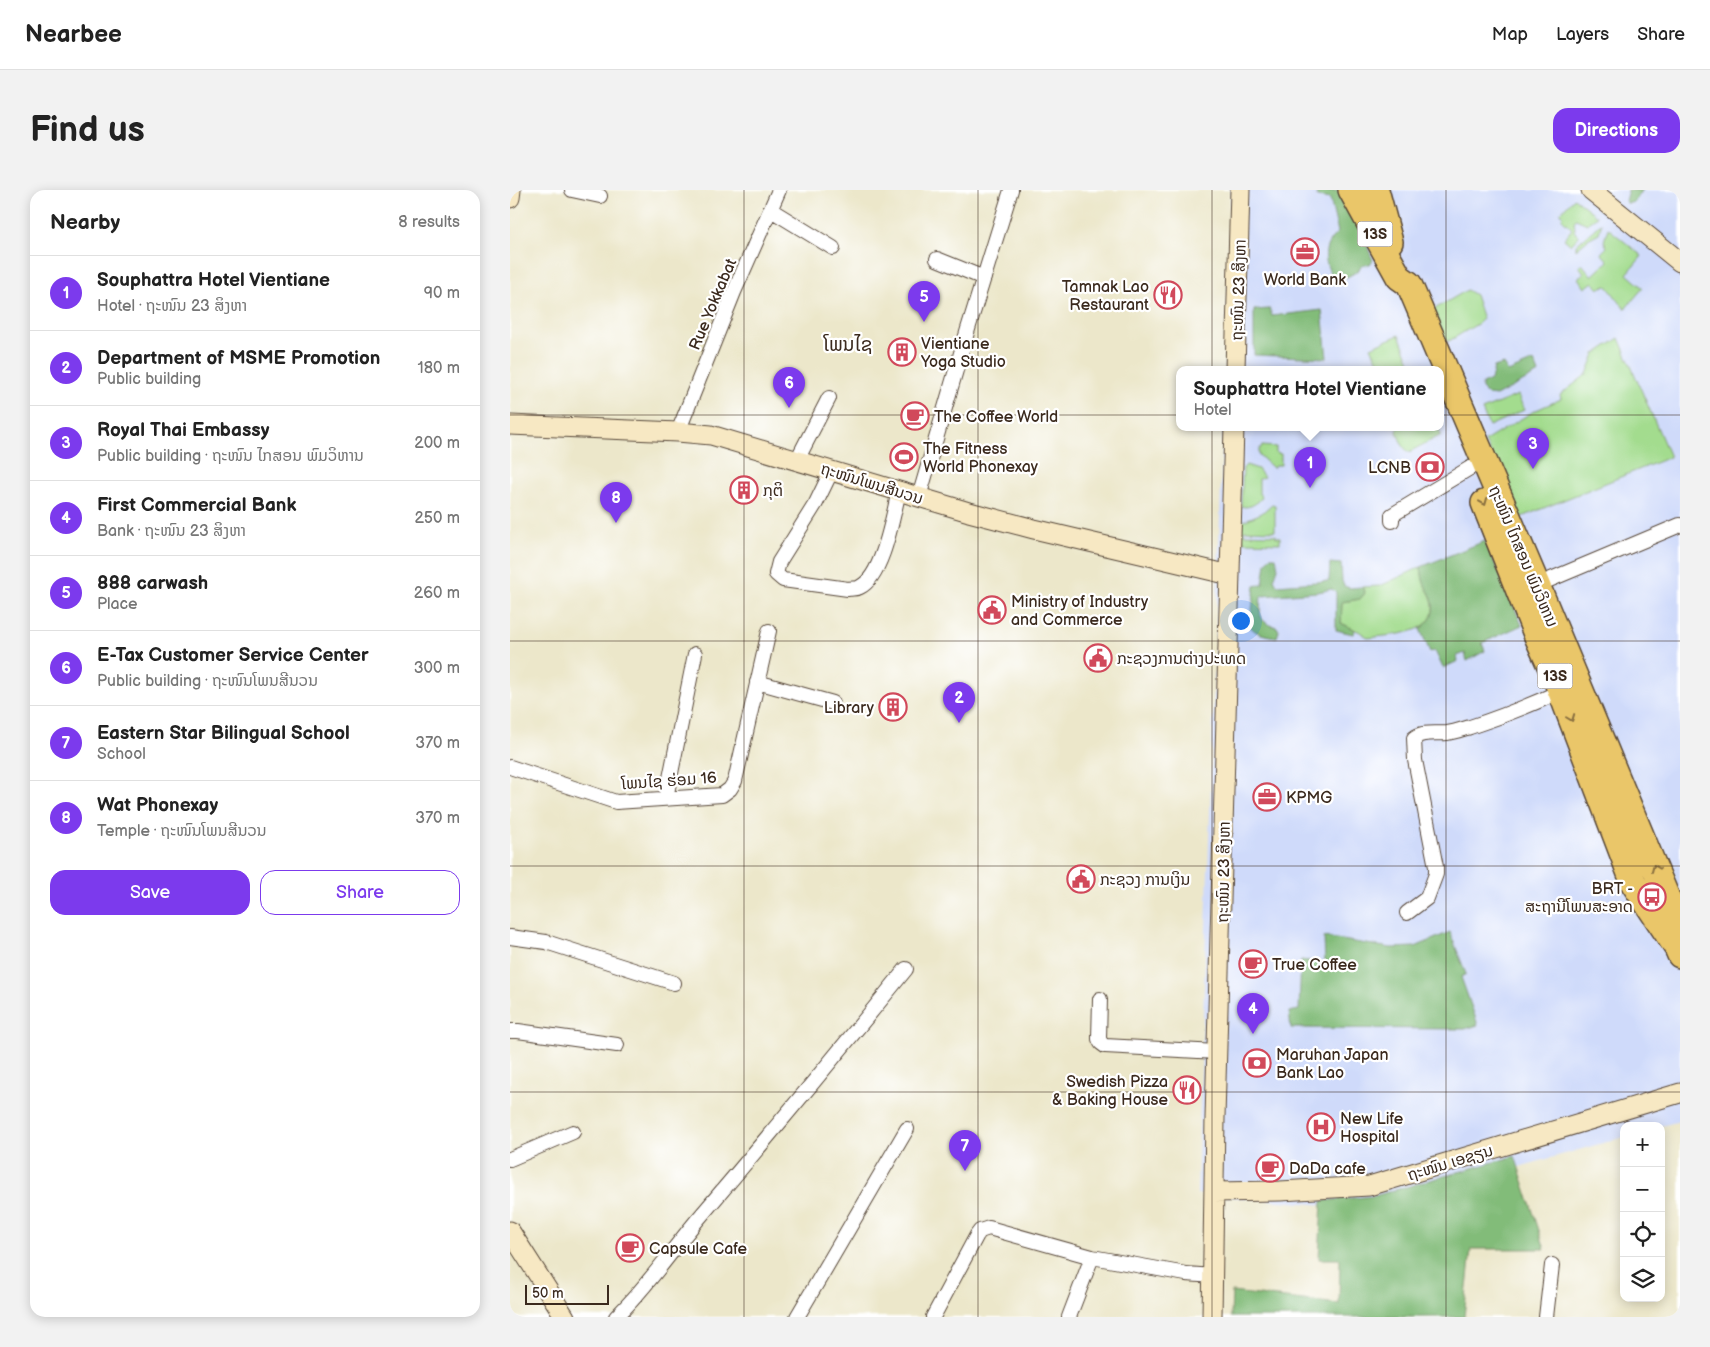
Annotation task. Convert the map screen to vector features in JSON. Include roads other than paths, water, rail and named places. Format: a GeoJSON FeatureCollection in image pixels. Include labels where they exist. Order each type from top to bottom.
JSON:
{"type":"FeatureCollection","features":[{"type":"Feature","properties":{"kind":"highway","name":"13S"},"geometry":{"type":"LineString","coordinates":[[1350,190],[1400,278]]}},
{"type":"Feature","properties":{"kind":"highway","name":"13S"},"geometry":{"type":"LineString","coordinates":[[1376,190],[1400,278]]}},
{"type":"Feature","properties":{"kind":"highway","name":"ຖະໜົນ ໄກສອນ ພົມວິຫານ"},"geometry":{"type":"LineString","coordinates":[[1400,278],[1399,288],[1436,366]]}},
{"type":"Feature","properties":{"kind":"highway","name":"ຖະໜົນ ໄກສອນ ພົມວິຫານ"},"geometry":{"type":"LineString","coordinates":[[1444,384],[1537,585],[1680,929]]}},
{"type":"Feature","properties":{"kind":"highway","name":"ຖະໜົນ ໄກສອນ ພົມວິຫານ"},"geometry":{"type":"LineString","coordinates":[[1444,402],[1536,634],[1561,691],[1634,884],[1680,955]]}},
{"type":"Feature","properties":{"kind":"main road"},"geometry":{"type":"LineString","coordinates":[[510,198],[511,190]]}},
{"type":"Feature","properties":{"kind":"main road","name":"ຖະໜົນ 23 ສິງຫາ"},"geometry":{"type":"LineString","coordinates":[[1236,366],[1240,190]]}},
{"type":"Feature","properties":{"kind":"main road","name":"ຖະໜົນ 23 ສິງຫາ"},"geometry":{"type":"LineString","coordinates":[[1240,210],[1250,190]]}},
{"type":"Feature","properties":{"kind":"main road"},"geometry":{"type":"LineString","coordinates":[[1591,190],[1680,262]]}},
{"type":"Feature","properties":{"kind":"main road","name":"ຖະໜົນໂພນສີນວນ"},"geometry":{"type":"LineString","coordinates":[[510,425],[711,435],[1034,529],[1230,575]]}},
{"type":"Feature","properties":{"kind":"main road","name":"ຖະໜົນ 23 ສິງຫາ"},"geometry":{"type":"LineString","coordinates":[[1212,1317],[1217,1052],[1234,431]]}},
{"type":"Feature","properties":{"kind":"main road","name":"ຖະໜົນ ເອຊຽນ"},"geometry":{"type":"LineString","coordinates":[[1214,1192],[1280,1191],[1369,1186],[1680,1094]]}},
{"type":"Feature","properties":{"kind":"main road"},"geometry":{"type":"LineString","coordinates":[[510,1231],[565,1317]]}},
{"type":"Feature","properties":{"kind":"street"},"geometry":{"type":"LineString","coordinates":[[572,190],[600,196]]}},
{"type":"Feature","properties":{"kind":"street","name":"Rue Yokkabat"},"geometry":{"type":"LineString","coordinates":[[678,432],[734,292],[779,190]]}},
{"type":"Feature","properties":{"kind":"street"},"geometry":{"type":"LineString","coordinates":[[919,497],[1011,190]]}},
{"type":"Feature","properties":{"kind":"street"},"geometry":{"type":"LineString","coordinates":[[771,210],[833,248]]}},
{"type":"Feature","properties":{"kind":"street"},"geometry":{"type":"LineString","coordinates":[[937,260],[984,278]]}},
{"type":"Feature","properties":{"kind":"street"},"geometry":{"type":"LineString","coordinates":[[796,460],[830,398]]}},
{"type":"Feature","properties":{"kind":"street"},"geometry":{"type":"LineString","coordinates":[[1392,521],[1392,516],[1470,468]]}},
{"type":"Feature","properties":{"kind":"street"},"geometry":{"type":"LineString","coordinates":[[832,470],[816,503],[779,562],[776,574],[783,580],[848,589],[859,588],[870,579],[879,564],[899,491]]}},
{"type":"Feature","properties":{"kind":"street"},"geometry":{"type":"LineString","coordinates":[[1537,585],[1680,525]]}},
{"type":"Feature","properties":{"kind":"street","name":"ໂພນໄຊ ຮ່ອມ 16"},"geometry":{"type":"LineString","coordinates":[[510,768],[616,802],[722,795],[730,789],[735,781],[769,631]]}},
{"type":"Feature","properties":{"kind":"street"},"geometry":{"type":"LineString","coordinates":[[666,798],[695,654]]}},
{"type":"Feature","properties":{"kind":"street"},"geometry":{"type":"LineString","coordinates":[[757,682],[833,703]]}},
{"type":"Feature","properties":{"kind":"street"},"geometry":{"type":"LineString","coordinates":[[1407,913],[1427,898],[1436,874],[1415,760],[1414,738],[1433,732],[1448,732],[1470,727],[1527,707],[1561,691]]}},
{"type":"Feature","properties":{"kind":"street"},"geometry":{"type":"LineString","coordinates":[[510,936],[546,942],[674,983]]}},
{"type":"Feature","properties":{"kind":"street"},"geometry":{"type":"LineString","coordinates":[[616,1317],[633,1301],[680,1240],[792,1109],[906,969]]}},
{"type":"Feature","properties":{"kind":"street"},"geometry":{"type":"LineString","coordinates":[[1100,999],[1099,1039],[1100,1043],[1105,1046],[1217,1052]]}},
{"type":"Feature","properties":{"kind":"street"},"geometry":{"type":"LineString","coordinates":[[510,1031],[617,1045]]}},
{"type":"Feature","properties":{"kind":"street"},"geometry":{"type":"LineString","coordinates":[[797,1317],[907,1129]]}},
{"type":"Feature","properties":{"kind":"street"},"geometry":{"type":"LineString","coordinates":[[510,1159],[573,1132]]}},
{"type":"Feature","properties":{"kind":"street"},"geometry":{"type":"LineString","coordinates":[[933,1317],[977,1235],[985,1229],[993,1228],[1092,1257],[1186,1274],[1214,1276]]}},
{"type":"Feature","properties":{"kind":"street"},"geometry":{"type":"LineString","coordinates":[[1069,1317],[1092,1257]]}},
{"type":"Feature","properties":{"kind":"street"},"geometry":{"type":"LineString","coordinates":[[1546,1317],[1552,1265]]}},
{"type":"Feature","properties":{"kind":"place","name":"World Bank"},"geometry":{"type":"Point","coordinates":[1305,252]}},
{"type":"Feature","properties":{"kind":"place","name":"Tamnak Lao Restaurant"},"geometry":{"type":"Point","coordinates":[1168,295]}},
{"type":"Feature","properties":{"kind":"place","name":"888 carwash"},"geometry":{"type":"Point","coordinates":[924,322]}},
{"type":"Feature","properties":{"kind":"place","name":"Vientiane Yoga Studio"},"geometry":{"type":"Point","coordinates":[902,352]}},
{"type":"Feature","properties":{"kind":"place","name":"E-Tax Customer Service Center"},"geometry":{"type":"Point","coordinates":[789,408]}},
{"type":"Feature","properties":{"kind":"place","name":"The Coffee World"},"geometry":{"type":"Point","coordinates":[915,416]}},
{"type":"Feature","properties":{"kind":"place","name":"The Fitness World Phonexay"},"geometry":{"type":"Point","coordinates":[904,457]}},
{"type":"Feature","properties":{"kind":"place","name":"LCNB"},"geometry":{"type":"Point","coordinates":[1430,467]}},
{"type":"Feature","properties":{"kind":"place","name":"Royal Thai Embassy"},"geometry":{"type":"Point","coordinates":[1533,469]}},
{"type":"Feature","properties":{"kind":"place","name":"Souphattra Hotel Vientiane"},"geometry":{"type":"Point","coordinates":[1310,488]}},
{"type":"Feature","properties":{"kind":"place","name":"ກຸຕິ"},"geometry":{"type":"Point","coordinates":[744,490]}},
{"type":"Feature","properties":{"kind":"place","name":"Wat Phonexay"},"geometry":{"type":"Point","coordinates":[616,523]}},
{"type":"Feature","properties":{"kind":"place","name":"Ministry of Industry and Commerce"},"geometry":{"type":"Point","coordinates":[992,610]}},
{"type":"Feature","properties":{"kind":"place","name":"ກະຊວງການຕ່າງປະເທດ"},"geometry":{"type":"Point","coordinates":[1098,658]}},
{"type":"Feature","properties":{"kind":"place","name":"Library"},"geometry":{"type":"Point","coordinates":[893,707]}},
{"type":"Feature","properties":{"kind":"place","name":"Department of MSME Promotion"},"geometry":{"type":"Point","coordinates":[959,723]}},
{"type":"Feature","properties":{"kind":"place","name":"KPMG"},"geometry":{"type":"Point","coordinates":[1267,797]}},
{"type":"Feature","properties":{"kind":"place","name":"ກະຊວງ ການເງິນ"},"geometry":{"type":"Point","coordinates":[1081,879]}},
{"type":"Feature","properties":{"kind":"place","name":"BRT - ສະຖານີໂພນສະອາດ"},"geometry":{"type":"Point","coordinates":[1652,897]}},
{"type":"Feature","properties":{"kind":"place","name":"True Coffee"},"geometry":{"type":"Point","coordinates":[1253,964]}},
{"type":"Feature","properties":{"kind":"place","name":"First Commercial Bank"},"geometry":{"type":"Point","coordinates":[1253,1034]}},
{"type":"Feature","properties":{"kind":"place","name":"Maruhan Japan Bank Lao"},"geometry":{"type":"Point","coordinates":[1257,1063]}},
{"type":"Feature","properties":{"kind":"place","name":"Swedish Pizza & Baking House"},"geometry":{"type":"Point","coordinates":[1187,1090]}},
{"type":"Feature","properties":{"kind":"place","name":"New Life Hospital"},"geometry":{"type":"Point","coordinates":[1321,1127]}},
{"type":"Feature","properties":{"kind":"place","name":"DaDa cafe"},"geometry":{"type":"Point","coordinates":[1270,1168]}},
{"type":"Feature","properties":{"kind":"place","name":"Eastern Star Bilingual School"},"geometry":{"type":"Point","coordinates":[965,1171]}},
{"type":"Feature","properties":{"kind":"place","name":"Capsule Cafe"},"geometry":{"type":"Point","coordinates":[630,1248]}},
{"type":"Feature","properties":{"kind":"district","name":"ໂພນໄຊ"},"geometry":{"type":"Point","coordinates":[848,344]}}]}
